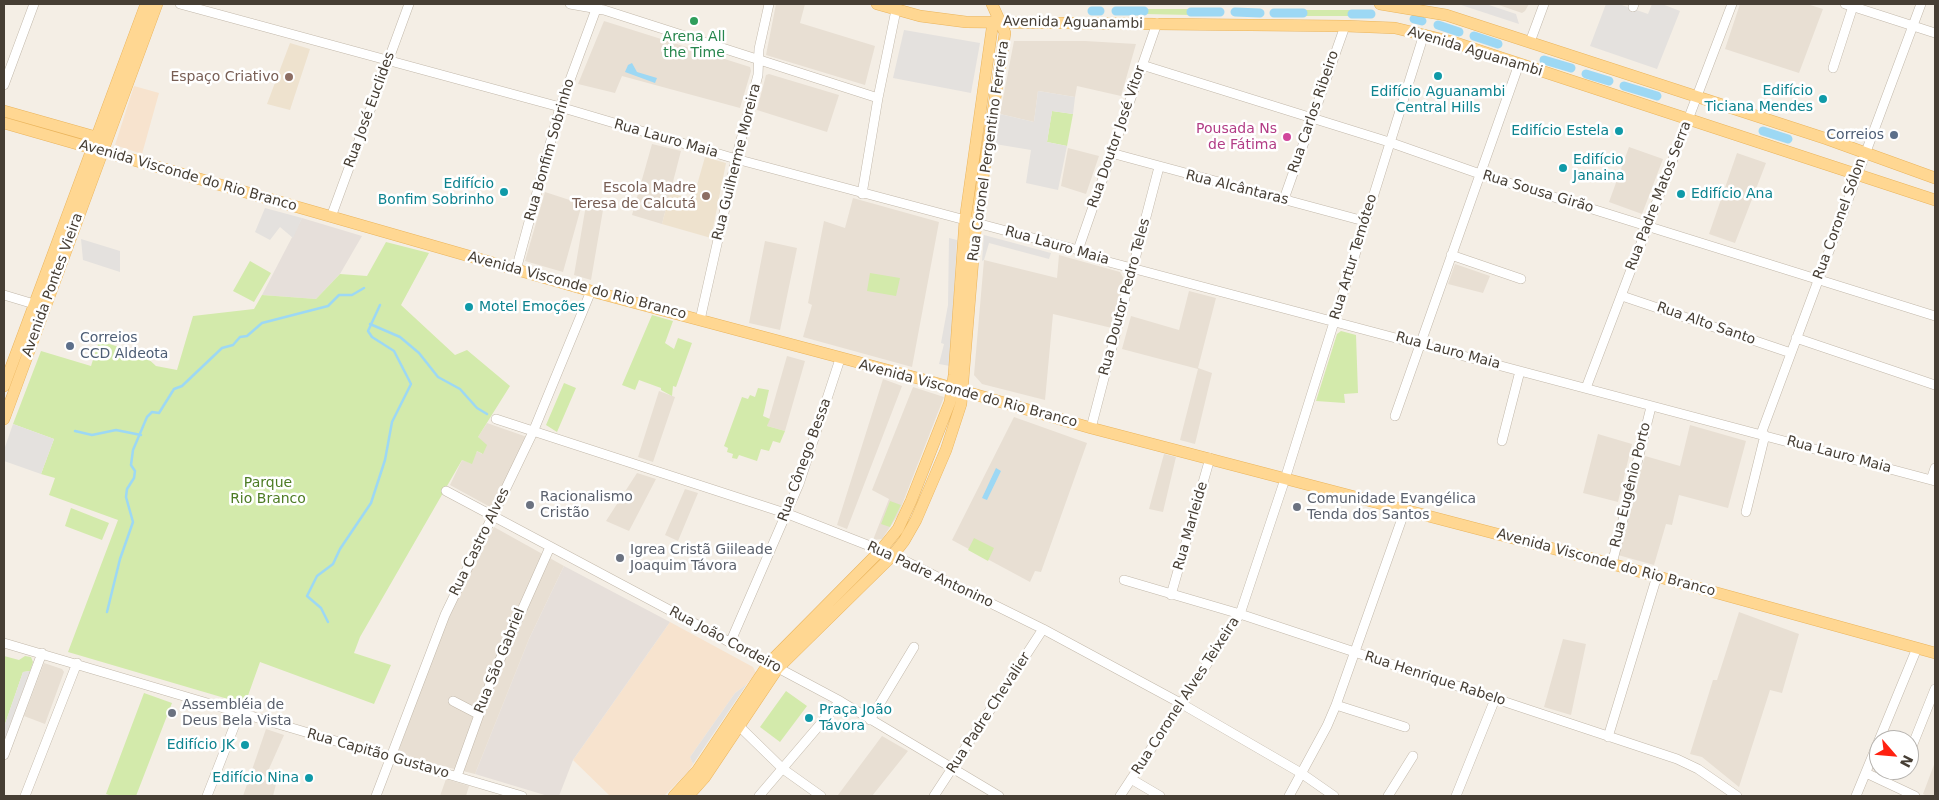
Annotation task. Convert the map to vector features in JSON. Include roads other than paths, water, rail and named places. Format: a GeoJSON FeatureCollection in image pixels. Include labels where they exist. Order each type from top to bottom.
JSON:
{"type":"FeatureCollection","features":[{"type":"Feature","properties":{"kind":"main road"},"geometry":{"type":"LineString","coordinates":[[99,144],[146,4]]}},
{"type":"Feature","properties":{"kind":"main road"},"geometry":{"type":"LineString","coordinates":[[99,144],[157,4]]}},
{"type":"Feature","properties":{"kind":"main road","name":"Avenida Aguanambi"},"geometry":{"type":"LineString","coordinates":[[876,4],[946,20],[1394,28],[1424,34],[1519,64],[1935,200]]}},
{"type":"Feature","properties":{"kind":"main road","name":"Rua Coronel Pergentino Ferreira"},"geometry":{"type":"LineString","coordinates":[[774,665],[893,555],[911,529],[946,450],[961,404],[958,389],[964,220],[996,22],[992,4]]}},
{"type":"Feature","properties":{"kind":"main road","name":"Avenida Aguanambi"},"geometry":{"type":"LineString","coordinates":[[1380,4],[1446,16],[1530,42],[1935,178]]}},
{"type":"Feature","properties":{"kind":"main road","name":"Rua Coronel Pergentino Ferreira"},"geometry":{"type":"LineString","coordinates":[[774,665],[881,550],[898,529],[950,402],[958,389],[976,223],[1005,33],[996,22]]}},
{"type":"Feature","properties":{"kind":"main road","name":"Avenida Visconde do Rio Branco"},"geometry":{"type":"LineString","coordinates":[[4,111],[99,144],[332,217],[516,270],[840,359],[958,389],[1091,428],[1612,564],[1935,653]]}},
{"type":"Feature","properties":{"kind":"main road","name":"Avenida Visconde do Rio Branco"},"geometry":{"type":"LineString","coordinates":[[4,123],[99,144]]}},
{"type":"Feature","properties":{"kind":"main road","name":"Avenida Pontes Vieira"},"geometry":{"type":"LineString","coordinates":[[4,386],[34,304],[99,144]]}},
{"type":"Feature","properties":{"kind":"main road","name":"Avenida Pontes Vieira"},"geometry":{"type":"LineString","coordinates":[[4,419],[99,144]]}},
{"type":"Feature","properties":{"kind":"main road"},"geometry":{"type":"LineString","coordinates":[[674,796],[701,774],[740,727],[774,665]]}},
{"type":"Feature","properties":{"kind":"main road"},"geometry":{"type":"LineString","coordinates":[[688,796],[774,665]]}},
{"type":"Feature","properties":{"kind":"street"},"geometry":{"type":"LineString","coordinates":[[4,84],[34,4]]}},
{"type":"Feature","properties":{"kind":"street","name":"Rua Lauro Maia"},"geometry":{"type":"LineString","coordinates":[[180,4],[560,107],[862,194],[1078,250],[1105,261],[1420,343],[1651,407],[1933,481]]}},
{"type":"Feature","properties":{"kind":"street","name":"Rua José Euclides"},"geometry":{"type":"LineString","coordinates":[[332,217],[408,4]]}},
{"type":"Feature","properties":{"kind":"street"},"geometry":{"type":"LineString","coordinates":[[570,4],[597,7],[878,98]]}},
{"type":"Feature","properties":{"kind":"street","name":"Rua Guilherme Moreira"},"geometry":{"type":"LineString","coordinates":[[700,320],[736,159],[758,74],[769,4]]}},
{"type":"Feature","properties":{"kind":"street"},"geometry":{"type":"LineString","coordinates":[[1530,42],[1544,4]]}},
{"type":"Feature","properties":{"kind":"street","name":"Rua Padre Matos Serra"},"geometry":{"type":"LineString","coordinates":[[1586,388],[1732,4]]}},
{"type":"Feature","properties":{"kind":"street","name":"Rua Coronel Sólon"},"geometry":{"type":"LineString","coordinates":[[1746,512],[1763,435],[1796,338],[1921,4]]}},
{"type":"Feature","properties":{"kind":"street"},"geometry":{"type":"LineString","coordinates":[[1833,68],[1849,5],[1935,33]]}},
{"type":"Feature","properties":{"kind":"street","name":"Rua Bonfim Sobrinho"},"geometry":{"type":"LineString","coordinates":[[516,270],[560,107],[597,7]]}},
{"type":"Feature","properties":{"kind":"street"},"geometry":{"type":"LineString","coordinates":[[862,194],[878,98],[896,10]]}},
{"type":"Feature","properties":{"kind":"street","name":"Rua Doutor José Vitor"},"geometry":{"type":"LineString","coordinates":[[1078,250],[1157,24]]}},
{"type":"Feature","properties":{"kind":"street","name":"Rua Carlos Ribeiro"},"geometry":{"type":"LineString","coordinates":[[1284,200],[1345,26]]}},
{"type":"Feature","properties":{"kind":"street","name":"Rua Artur Temóteo"},"geometry":{"type":"LineString","coordinates":[[1285,479],[1335,321],[1364,221],[1424,34]]}},
{"type":"Feature","properties":{"kind":"street"},"geometry":{"type":"LineString","coordinates":[[1395,416],[1519,64]]}},
{"type":"Feature","properties":{"kind":"street","name":"Rua Sousa Girão"},"geometry":{"type":"LineString","coordinates":[[1142,65],[1389,142],[1480,174],[1647,224],[1935,316]]}},
{"type":"Feature","properties":{"kind":"street","name":"Rua Alcântaras"},"geometry":{"type":"LineString","coordinates":[[1111,153],[1364,221]]}},
{"type":"Feature","properties":{"kind":"street","name":"Rua Doutor Pedro Teles"},"geometry":{"type":"LineString","coordinates":[[1091,428],[1159,167]]}},
{"type":"Feature","properties":{"kind":"street"},"geometry":{"type":"LineString","coordinates":[[1451,256],[1521,278]]}},
{"type":"Feature","properties":{"kind":"street","name":"Rua Castro Alves"},"geometry":{"type":"LineString","coordinates":[[376,796],[445,615],[533,432],[591,291]]}},
{"type":"Feature","properties":{"kind":"street"},"geometry":{"type":"LineString","coordinates":[[4,295],[34,304]]}},
{"type":"Feature","properties":{"kind":"street","name":"Rua Alto Santo"},"geometry":{"type":"LineString","coordinates":[[1622,296],[1791,353]]}},
{"type":"Feature","properties":{"kind":"street"},"geometry":{"type":"LineString","coordinates":[[1796,338],[1935,385]]}},
{"type":"Feature","properties":{"kind":"street","name":"Rua Cônego Bessa"},"geometry":{"type":"LineString","coordinates":[[730,643],[788,514],[813,446],[840,359]]}},
{"type":"Feature","properties":{"kind":"street"},"geometry":{"type":"LineString","coordinates":[[1502,441],[1520,371]]}},
{"type":"Feature","properties":{"kind":"street","name":"Rua Eugênio Porto"},"geometry":{"type":"LineString","coordinates":[[1612,564],[1651,407]]}},
{"type":"Feature","properties":{"kind":"street","name":"Rua Padre Antonino"},"geometry":{"type":"LineString","coordinates":[[496,419],[788,514],[893,555],[1043,630],[1182,704],[1301,773],[1334,796]]}},
{"type":"Feature","properties":{"kind":"street","name":"Rua Marleide"},"geometry":{"type":"LineString","coordinates":[[1171,595],[1210,458]]}},
{"type":"Feature","properties":{"kind":"street"},"geometry":{"type":"LineString","coordinates":[[1933,481],[1935,468]]}},
{"type":"Feature","properties":{"kind":"street","name":"Rua Coronel Alves Teixeira"},"geometry":{"type":"LineString","coordinates":[[1120,796],[1240,614],[1285,479]]}},
{"type":"Feature","properties":{"kind":"street","name":"Rua João Cordeiro"},"geometry":{"type":"LineString","coordinates":[[446,491],[493,518],[840,700],[952,770],[998,796]]}},
{"type":"Feature","properties":{"kind":"street"},"geometry":{"type":"LineString","coordinates":[[1289,796],[1327,726],[1336,705],[1405,510]]}},
{"type":"Feature","properties":{"kind":"street","name":"Rua São Gabriel"},"geometry":{"type":"LineString","coordinates":[[457,776],[478,714],[514,624],[550,547]]}},
{"type":"Feature","properties":{"kind":"street"},"geometry":{"type":"LineString","coordinates":[[1608,737],[1656,576]]}},
{"type":"Feature","properties":{"kind":"street","name":"Rua Henrique Rabelo"},"geometry":{"type":"LineString","coordinates":[[1124,580],[1240,614],[1355,654],[1684,762],[1698,769],[1737,796]]}},
{"type":"Feature","properties":{"kind":"street","name":"Rua Padre Chevalier"},"geometry":{"type":"LineString","coordinates":[[934,796],[1043,630]]}},
{"type":"Feature","properties":{"kind":"street","name":"Rua Capitão Gustavo"},"geometry":{"type":"LineString","coordinates":[[4,643],[77,663],[239,714],[522,796]]}},
{"type":"Feature","properties":{"kind":"street"},"geometry":{"type":"LineString","coordinates":[[870,720],[914,647]]}},
{"type":"Feature","properties":{"kind":"street"},"geometry":{"type":"LineString","coordinates":[[1856,796],[1917,648]]}},
{"type":"Feature","properties":{"kind":"street"},"geometry":{"type":"LineString","coordinates":[[4,755],[42,653]]}},
{"type":"Feature","properties":{"kind":"street"},"geometry":{"type":"LineString","coordinates":[[26,796],[77,663]]}},
{"type":"Feature","properties":{"kind":"street"},"geometry":{"type":"LineString","coordinates":[[1919,730],[1935,689]]}},
{"type":"Feature","properties":{"kind":"street"},"geometry":{"type":"LineString","coordinates":[[1456,796],[1495,699]]}},
{"type":"Feature","properties":{"kind":"street"},"geometry":{"type":"LineString","coordinates":[[759,796],[840,700]]}},
{"type":"Feature","properties":{"kind":"street"},"geometry":{"type":"LineString","coordinates":[[453,701],[478,714]]}},
{"type":"Feature","properties":{"kind":"street"},"geometry":{"type":"LineString","coordinates":[[1336,705],[1405,727]]}},
{"type":"Feature","properties":{"kind":"street"},"geometry":{"type":"LineString","coordinates":[[207,796],[239,714]]}},
{"type":"Feature","properties":{"kind":"street"},"geometry":{"type":"LineString","coordinates":[[740,727],[783,769],[821,796]]}},
{"type":"Feature","properties":{"kind":"street"},"geometry":{"type":"LineString","coordinates":[[1388,796],[1413,756]]}},
{"type":"Feature","properties":{"kind":"street"},"geometry":{"type":"LineString","coordinates":[[1866,773],[1915,796]]}},
{"type":"Feature","properties":{"kind":"street"},"geometry":{"type":"LineString","coordinates":[[1131,779],[1160,796]]}},
{"type":"Feature","properties":{"kind":"water"},"geometry":{"type":"Polygon","coordinates":[[[632,63],[637,72],[657,78],[655,83],[625,72],[628,65],[632,63]]]}},
{"type":"Feature","properties":{"kind":"water"},"geometry":{"type":"Polygon","coordinates":[[[996,468],[1001,471],[987,500],[982,498],[996,468]]]}},
{"type":"Feature","properties":{"kind":"waterway"},"geometry":{"type":"LineString","coordinates":[[1092,11],[1100,11]]}},
{"type":"Feature","properties":{"kind":"waterway"},"geometry":{"type":"LineString","coordinates":[[1116,11],[1144,11]]}},
{"type":"Feature","properties":{"kind":"waterway"},"geometry":{"type":"LineString","coordinates":[[1191,12],[1220,12]]}},
{"type":"Feature","properties":{"kind":"waterway"},"geometry":{"type":"LineString","coordinates":[[1235,12],[1260,13]]}},
{"type":"Feature","properties":{"kind":"waterway"},"geometry":{"type":"LineString","coordinates":[[1274,13],[1303,13]]}},
{"type":"Feature","properties":{"kind":"waterway"},"geometry":{"type":"LineString","coordinates":[[1352,14],[1371,14]]}},
{"type":"Feature","properties":{"kind":"waterway"},"geometry":{"type":"LineString","coordinates":[[1414,19],[1422,21]]}},
{"type":"Feature","properties":{"kind":"waterway"},"geometry":{"type":"LineString","coordinates":[[1438,25],[1459,32]]}},
{"type":"Feature","properties":{"kind":"waterway"},"geometry":{"type":"LineString","coordinates":[[1474,36],[1498,44]]}},
{"type":"Feature","properties":{"kind":"waterway"},"geometry":{"type":"LineString","coordinates":[[1544,60],[1571,68]]}},
{"type":"Feature","properties":{"kind":"waterway"},"geometry":{"type":"LineString","coordinates":[[1586,74],[1609,81]]}},
{"type":"Feature","properties":{"kind":"waterway"},"geometry":{"type":"LineString","coordinates":[[1624,86],[1657,96]]}},
{"type":"Feature","properties":{"kind":"waterway"},"geometry":{"type":"LineString","coordinates":[[1763,131],[1788,139]]}},
{"type":"Feature","properties":{"kind":"waterway"},"geometry":{"type":"LineString","coordinates":[[107,612],[120,559],[133,522],[126,497],[127,489],[134,478],[135,471],[131,465],[133,450],[147,417],[152,412],[159,413],[174,389],[182,386],[222,348],[233,345],[240,337],[247,336],[262,323],[328,306],[339,295],[352,295],[364,288]]}},
{"type":"Feature","properties":{"kind":"waterway"},"geometry":{"type":"LineString","coordinates":[[328,622],[321,608],[307,596],[317,576],[333,564],[340,549],[371,503],[385,460],[392,422],[411,384],[394,351],[372,337],[368,331],[380,305]]}},
{"type":"Feature","properties":{"kind":"waterway"},"geometry":{"type":"LineString","coordinates":[[370,324],[400,337],[419,353],[438,377],[460,389],[477,408],[487,414]]}},
{"type":"Feature","properties":{"kind":"waterway"},"geometry":{"type":"LineString","coordinates":[[75,431],[92,435],[116,430],[141,435]]}},
{"type":"Feature","properties":{"kind":"place","name":"Arena All the Time"},"geometry":{"type":"Point","coordinates":[694,21]}},
{"type":"Feature","properties":{"kind":"place","name":"Edifício Aguanambi Central Hills"},"geometry":{"type":"Point","coordinates":[1438,76]}},
{"type":"Feature","properties":{"kind":"place","name":"Espaço Criativo"},"geometry":{"type":"Point","coordinates":[289,77]}},
{"type":"Feature","properties":{"kind":"place","name":"Edifício Ticiana Mendes"},"geometry":{"type":"Point","coordinates":[1823,99]}},
{"type":"Feature","properties":{"kind":"place","name":"Edifício Estela"},"geometry":{"type":"Point","coordinates":[1619,131]}},
{"type":"Feature","properties":{"kind":"place","name":"Correios"},"geometry":{"type":"Point","coordinates":[1894,135]}},
{"type":"Feature","properties":{"kind":"place","name":"Pousada Ns de Fátima"},"geometry":{"type":"Point","coordinates":[1287,137]}},
{"type":"Feature","properties":{"kind":"place","name":"Edifício Janaina"},"geometry":{"type":"Point","coordinates":[1563,168]}},
{"type":"Feature","properties":{"kind":"place","name":"Edifício Bonfim Sobrinho"},"geometry":{"type":"Point","coordinates":[504,192]}},
{"type":"Feature","properties":{"kind":"place","name":"Edifício Ana"},"geometry":{"type":"Point","coordinates":[1681,194]}},
{"type":"Feature","properties":{"kind":"place","name":"Escola Madre Teresa de Calcutá"},"geometry":{"type":"Point","coordinates":[706,196]}},
{"type":"Feature","properties":{"kind":"place","name":"Motel Emoções"},"geometry":{"type":"Point","coordinates":[469,307]}},
{"type":"Feature","properties":{"kind":"place","name":"Correios CCD Aldeota"},"geometry":{"type":"Point","coordinates":[70,346]}},
{"type":"Feature","properties":{"kind":"place","name":"Racionalismo Cristão"},"geometry":{"type":"Point","coordinates":[530,505]}},
{"type":"Feature","properties":{"kind":"place","name":"Comunidade Evangélica Tenda dos Santos"},"geometry":{"type":"Point","coordinates":[1297,507]}},
{"type":"Feature","properties":{"kind":"place","name":"Igrea Cristã Giileade Joaquim Távora"},"geometry":{"type":"Point","coordinates":[620,558]}},
{"type":"Feature","properties":{"kind":"place","name":"Assembléia de Deus Bela Vista"},"geometry":{"type":"Point","coordinates":[172,713]}},
{"type":"Feature","properties":{"kind":"place","name":"Praça João Távora"},"geometry":{"type":"Point","coordinates":[809,718]}},
{"type":"Feature","properties":{"kind":"place","name":"Edifício JK"},"geometry":{"type":"Point","coordinates":[245,745]}},
{"type":"Feature","properties":{"kind":"place","name":"Edifício Nina"},"geometry":{"type":"Point","coordinates":[309,778]}},
{"type":"Feature","properties":{"kind":"park label","name":"Parque Rio Branco"},"geometry":{"type":"Point","coordinates":[268,492]}}]}
